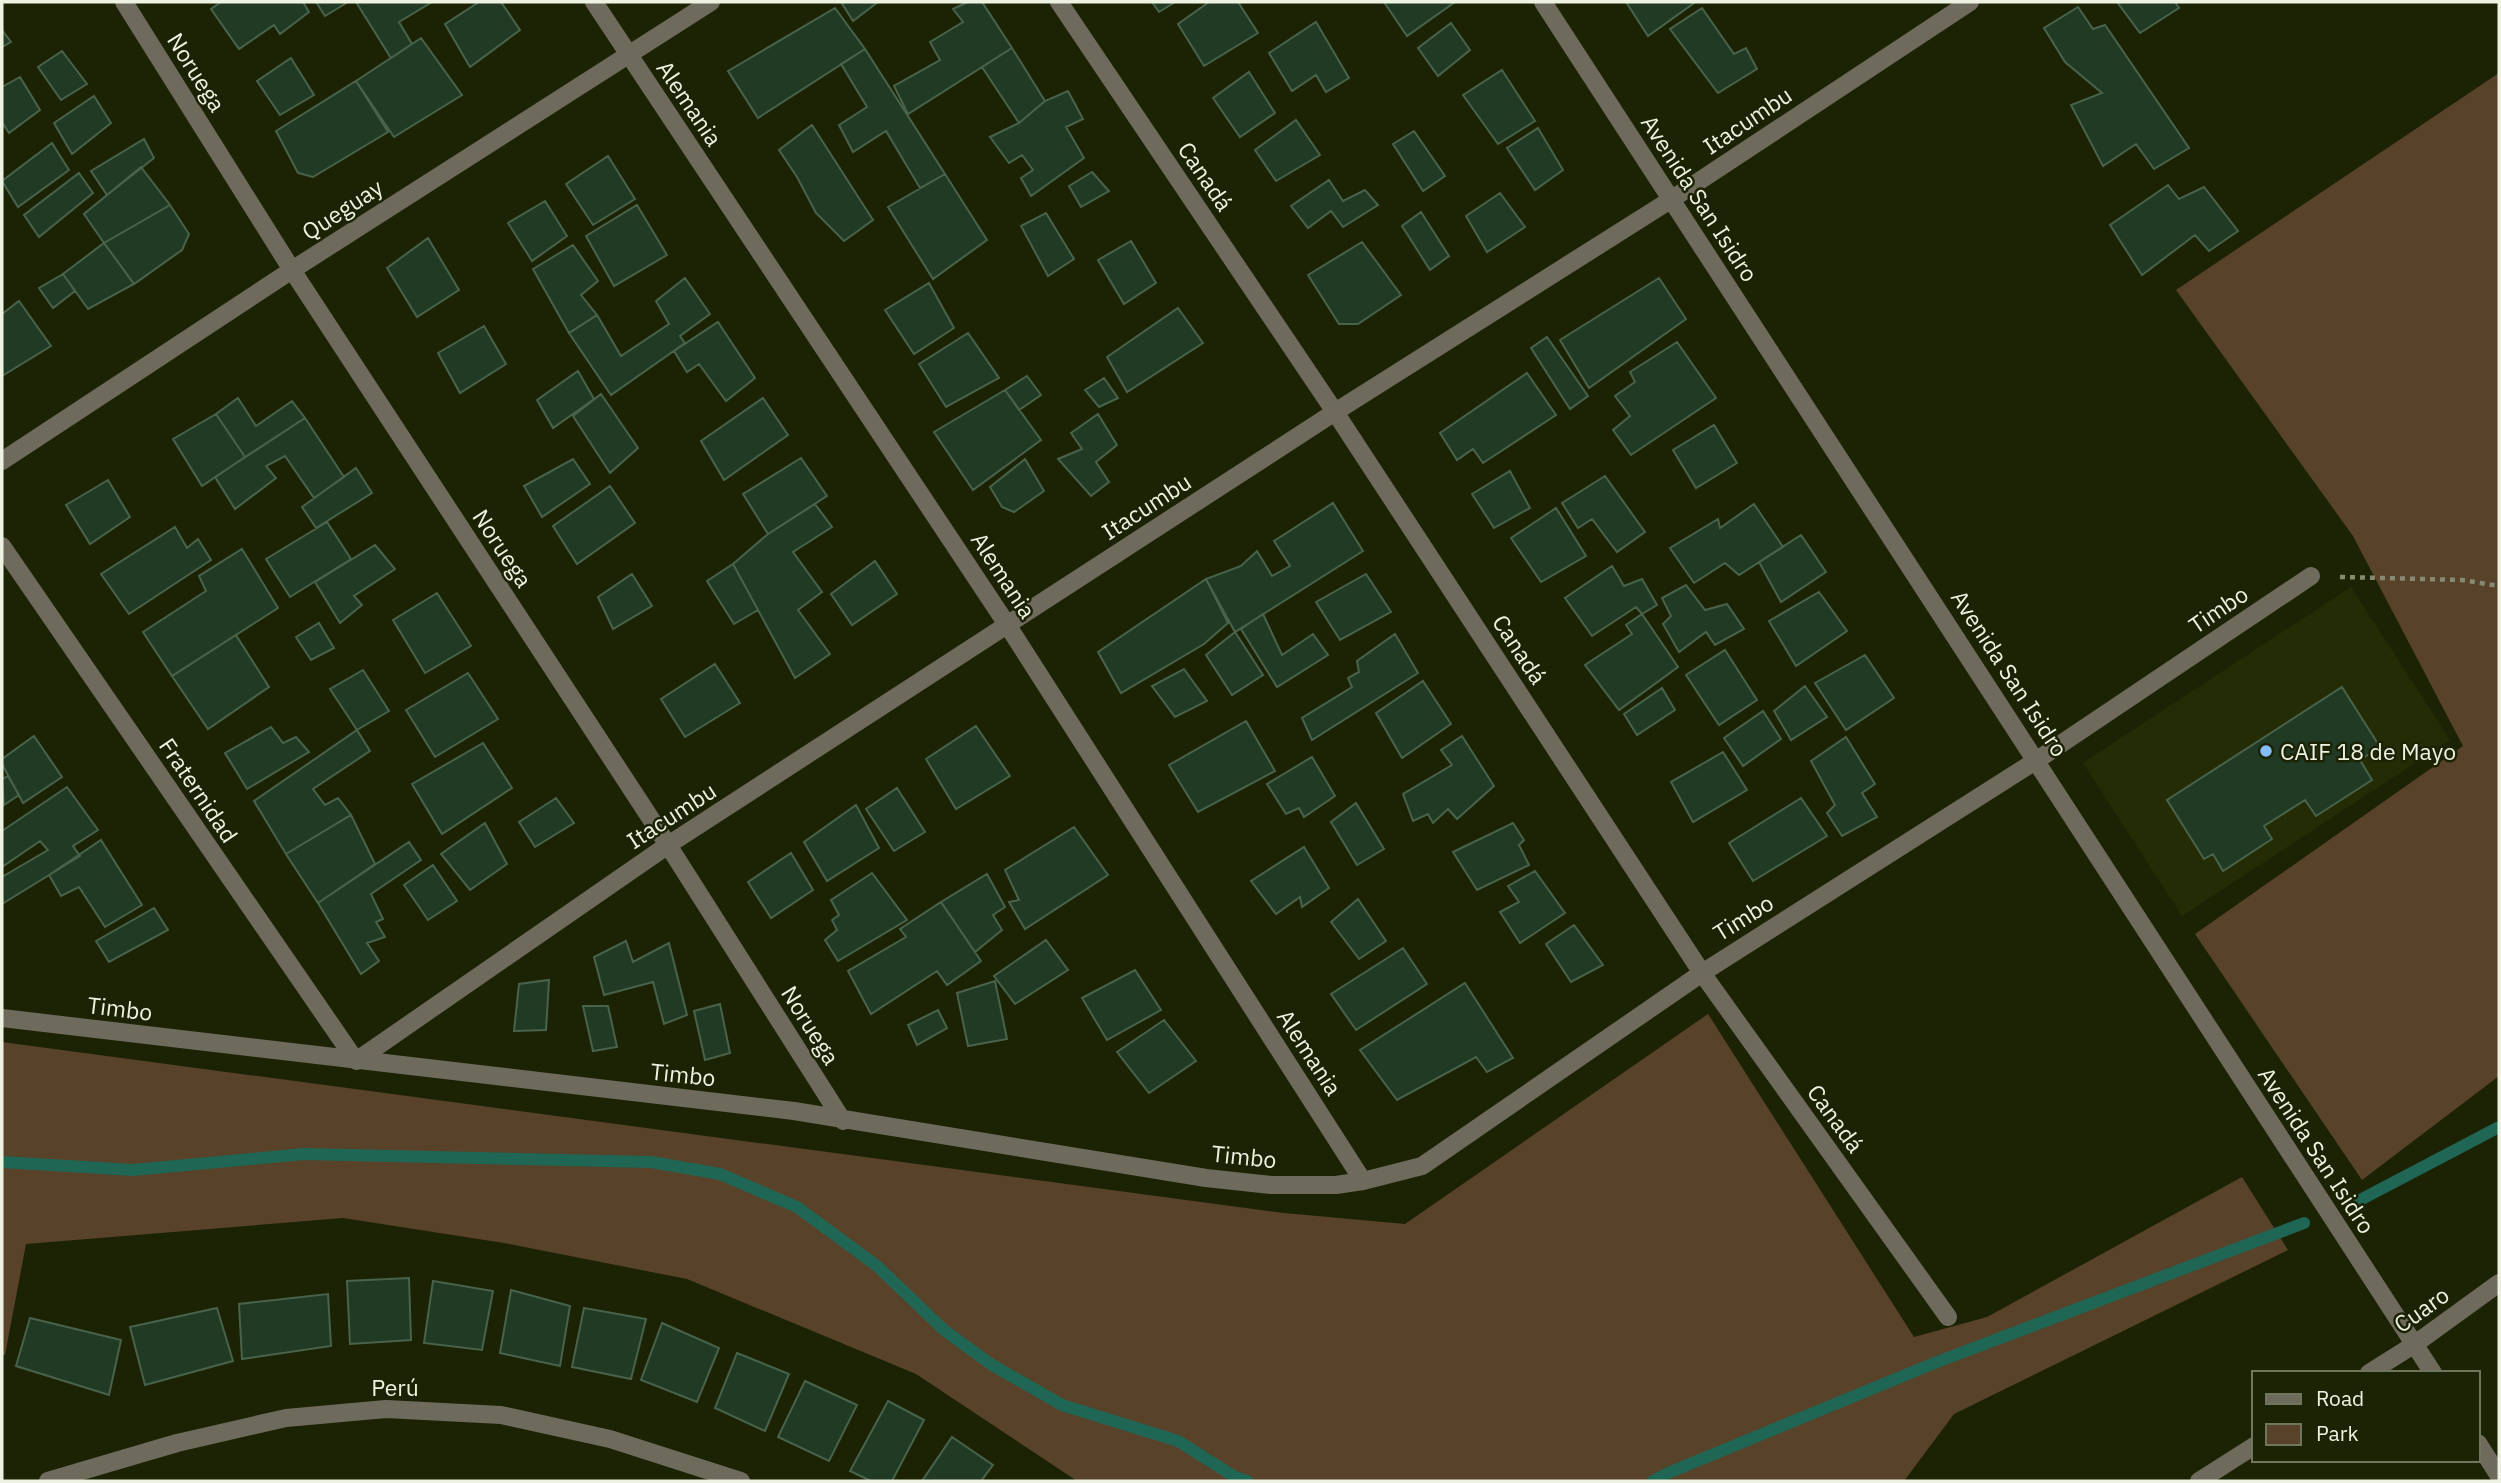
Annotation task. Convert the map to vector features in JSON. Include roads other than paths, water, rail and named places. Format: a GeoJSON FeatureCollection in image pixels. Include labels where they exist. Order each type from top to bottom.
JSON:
{"type":"FeatureCollection","features":[{"type":"Feature","properties":{"kind":"street","name":"Noruega"},"geometry":{"type":"LineString","coordinates":[[124,2],[292,270],[668,845],[843,1121]]}},
{"type":"Feature","properties":{"kind":"street","name":"Alemania"},"geometry":{"type":"LineString","coordinates":[[594,2],[1008,626],[1363,1181]]}},
{"type":"Feature","properties":{"kind":"street","name":"Queguay"},"geometry":{"type":"LineString","coordinates":[[2,461],[292,270],[711,2]]}},
{"type":"Feature","properties":{"kind":"street","name":"Canadá"},"geometry":{"type":"LineString","coordinates":[[1059,2],[1335,412],[1702,973],[1948,1317]]}},
{"type":"Feature","properties":{"kind":"street","name":"Avenida San Isidro"},"geometry":{"type":"LineString","coordinates":[[1543,2],[2432,1371]]}},
{"type":"Feature","properties":{"kind":"street","name":"Itacumbu"},"geometry":{"type":"LineString","coordinates":[[356,1061],[668,845],[1335,412],[1672,199],[1970,2]]}},
{"type":"Feature","properties":{"kind":"street","name":"Fraternidad"},"geometry":{"type":"LineString","coordinates":[[2,546],[356,1061]]}},
{"type":"Feature","properties":{"kind":"street","name":"Timbo"},"geometry":{"type":"LineString","coordinates":[[2,1018],[794,1111],[1206,1178],[1258,1184],[1336,1185],[1363,1181],[1422,1166],[1702,973],[2037,760],[2311,576]]}},
{"type":"Feature","properties":{"kind":"street","name":"Cuaro"},"geometry":{"type":"LineString","coordinates":[[2372,1371],[2499,1283]]}},
{"type":"Feature","properties":{"kind":"street","name":"Perú"},"geometry":{"type":"LineString","coordinates":[[48,1481],[177,1443],[286,1418],[386,1409],[500,1415],[610,1439],[741,1481]]}},
{"type":"Feature","properties":{"kind":"street"},"geometry":{"type":"LineString","coordinates":[[2480,1446],[2499,1476]]}},
{"type":"Feature","properties":{"kind":"street"},"geometry":{"type":"LineString","coordinates":[[2199,1481],[2252,1447]]}},
{"type":"Feature","properties":{"kind":"waterway"},"geometry":{"type":"LineString","coordinates":[[2360,1200],[2499,1127]]}},
{"type":"Feature","properties":{"kind":"waterway"},"geometry":{"type":"LineString","coordinates":[[2,1162],[133,1170],[304,1154],[651,1162],[720,1174],[797,1207],[877,1266],[944,1330],[992,1365],[1062,1405],[1178,1441],[1235,1477],[1247,1481]]}},
{"type":"Feature","properties":{"kind":"waterway"},"geometry":{"type":"LineString","coordinates":[[1653,1481],[1937,1362],[2304,1223]]}},
{"type":"Feature","properties":{"kind":"place","name":"CAIF 18 de Mayo"},"geometry":{"type":"Point","coordinates":[2266,751]}}]}
